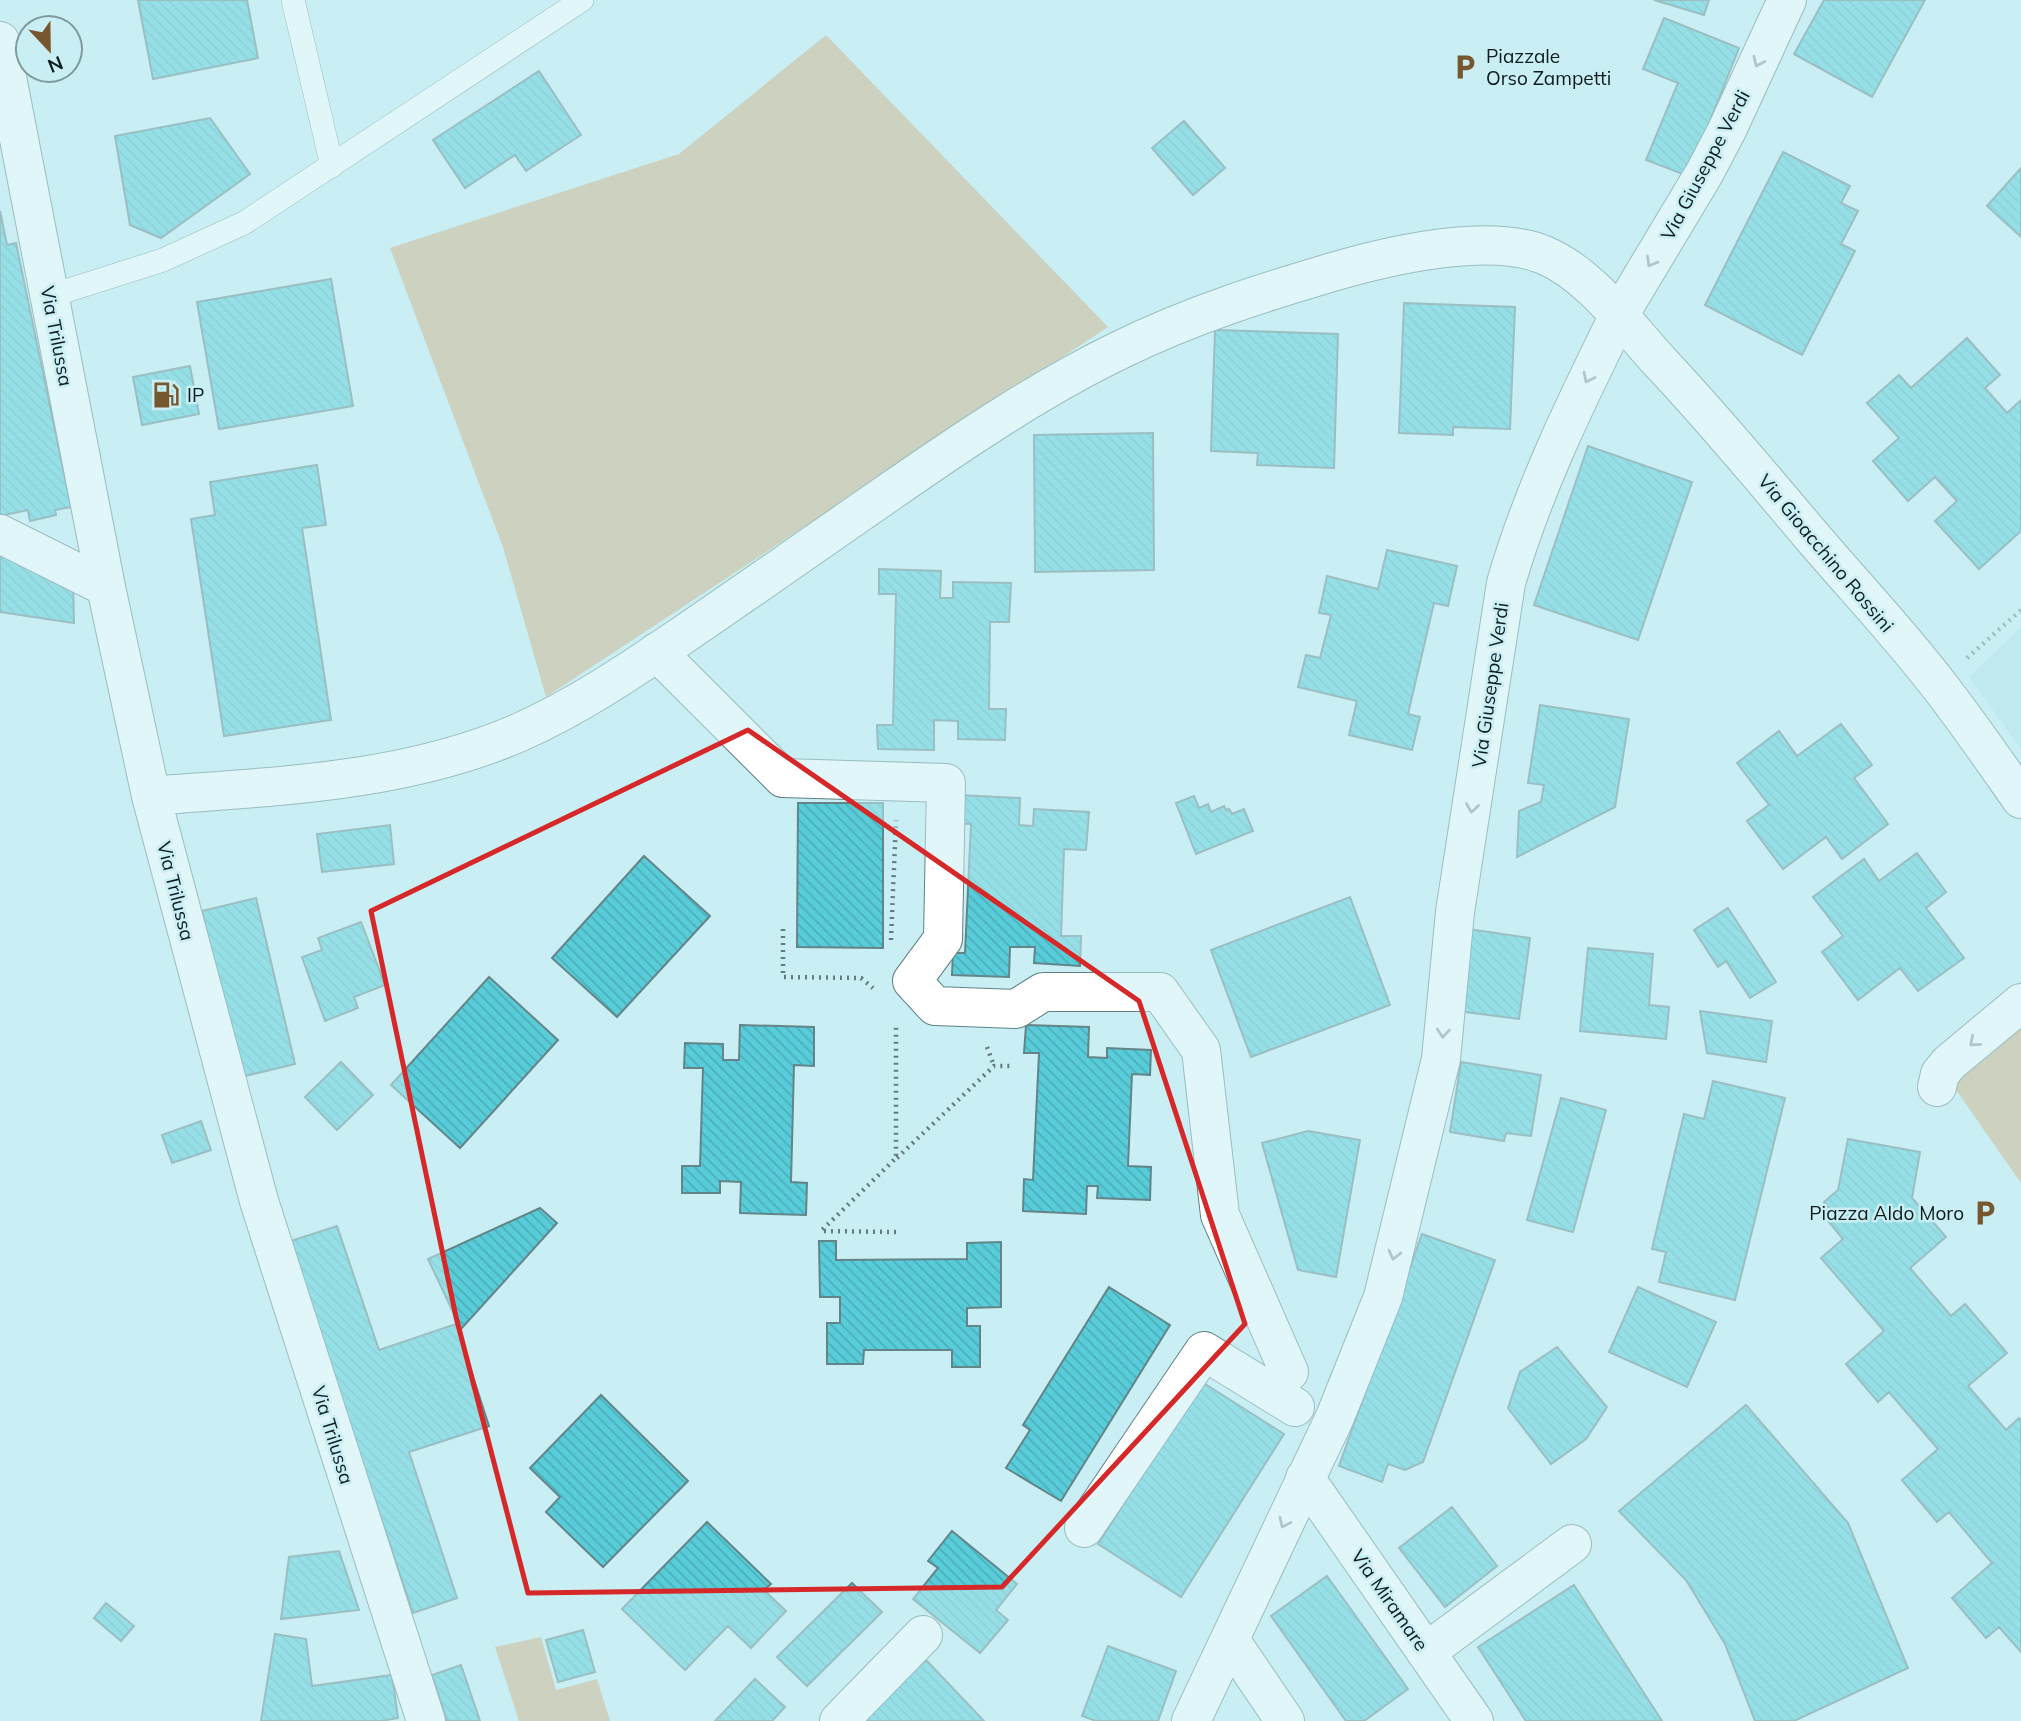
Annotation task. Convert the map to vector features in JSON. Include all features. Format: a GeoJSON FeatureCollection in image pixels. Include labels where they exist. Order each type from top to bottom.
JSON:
{"type":"FeatureCollection","features":[{"type":"Feature","properties":{"kind":"street","name":"Via Giuseppe Verdi"},"geometry":{"type":"LineString","coordinates":[[1191,1721],[1335,1417],[1383,1297],[1441,1059],[1455,912],[1506,583],[1521,536],[1554,450],[1618,317],[1705,172],[1787,0]]}},
{"type":"Feature","properties":{"kind":"street","name":"Via Trilussa"},"geometry":{"type":"LineString","coordinates":[[0,41],[106,587],[151,796],[259,1201],[426,1721]]}},
{"type":"Feature","properties":{"kind":"street","name":"Via Gioacchino Rossini"},"geometry":{"type":"LineString","coordinates":[[151,796],[303,784],[431,763],[474,751],[522,731],[605,686],[896,488],[1059,383],[1111,354],[1163,330],[1256,295],[1374,261],[1432,250],[1488,247],[1539,253],[1582,279],[1702,407],[1938,684],[2021,799]]}},
{"type":"Feature","properties":{"kind":"street"},"geometry":{"type":"LineString","coordinates":[[0,534],[106,587]]}},
{"type":"Feature","properties":{"kind":"street"},"geometry":{"type":"LineString","coordinates":[[657,652],[783,778],[898,783],[946,782],[943,939],[912,981],[935,1006],[1016,1009],[1043,992],[1160,992],[1201,1050],[1220,1215],[1292,1390],[1204,1351],[1084,1528]]}},
{"type":"Feature","properties":{"kind":"street"},"geometry":{"type":"LineString","coordinates":[[1937,1087],[1940,1074],[1949,1063],[2021,1003]]}},
{"type":"Feature","properties":{"kind":"street","name":"Via Miramare"},"geometry":{"type":"LineString","coordinates":[[1305,1478],[1474,1721]]}},
{"type":"Feature","properties":{"kind":"street"},"geometry":{"type":"LineString","coordinates":[[1426,1652],[1572,1544]]}},
{"type":"Feature","properties":{"kind":"street"},"geometry":{"type":"LineString","coordinates":[[838,1721],[923,1635]]}},
{"type":"Feature","properties":{"kind":"street"},"geometry":{"type":"LineString","coordinates":[[1230,1640],[1285,1721]]}},
{"type":"Feature","properties":{"kind":"lane"},"geometry":{"type":"LineString","coordinates":[[293,0],[332,166]]}},
{"type":"Feature","properties":{"kind":"lane"},"geometry":{"type":"LineString","coordinates":[[50,296],[163,260],[208,242],[244,223],[582,0]]}},
{"type":"Feature","properties":{"kind":"path"},"geometry":{"type":"LineString","coordinates":[[1938,684],[2021,610]]}},
{"type":"Feature","properties":{"kind":"path"},"geometry":{"type":"LineString","coordinates":[[890,946],[898,783]]}},
{"type":"Feature","properties":{"kind":"path"},"geometry":{"type":"LineString","coordinates":[[783,929],[783,977],[861,978],[879,993]]}},
{"type":"Feature","properties":{"kind":"path"},"geometry":{"type":"LineString","coordinates":[[896,1019],[896,1158]]}},
{"type":"Feature","properties":{"kind":"path"},"geometry":{"type":"LineString","coordinates":[[896,1232],[821,1231],[994,1066],[1014,1066]]}},
{"type":"Feature","properties":{"kind":"highlighted area"},"geometry":{"type":"Polygon","coordinates":[[[748,730],[1139,1001],[1245,1324],[1002,1587],[528,1593],[456,1317],[371,911],[748,730]]]}},
{"type":"Feature","properties":{"kind":"shaded area"},"geometry":{"type":"Polygon","coordinates":[[[826,35],[1108,327],[546,697],[503,547],[390,248],[679,154],[826,35]]]}},
{"type":"Feature","properties":{"kind":"shaded area"},"geometry":{"type":"Polygon","coordinates":[[[2021,627],[2021,749],[1969,677],[2021,627]]]}},
{"type":"Feature","properties":{"kind":"shaded area"},"geometry":{"type":"Polygon","coordinates":[[[2021,1020],[2021,1183],[1947,1077],[2021,1020]]]}},
{"type":"Feature","properties":{"kind":"shaded area"},"geometry":{"type":"Polygon","coordinates":[[[541,1637],[556,1690],[597,1679],[610,1721],[519,1721],[495,1647],[541,1637]]]}},
{"type":"Feature","properties":{"kind":"building"},"geometry":{"type":"Polygon","coordinates":[[[138,0],[247,0],[258,58],[153,79],[138,0]]]}},
{"type":"Feature","properties":{"kind":"building"},"geometry":{"type":"Polygon","coordinates":[[[1654,0],[1709,0],[1704,15],[1654,0]]]}},
{"type":"Feature","properties":{"kind":"building"},"geometry":{"type":"Polygon","coordinates":[[[1824,0],[1925,0],[1872,97],[1794,54],[1824,0]]]}},
{"type":"Feature","properties":{"kind":"building"},"geometry":{"type":"Polygon","coordinates":[[[1664,18],[1739,48],[1688,176],[1646,160],[1678,83],[1643,69],[1664,18]]]}},
{"type":"Feature","properties":{"kind":"building"},"geometry":{"type":"Polygon","coordinates":[[[539,71],[581,135],[526,171],[515,155],[465,188],[433,140],[539,71]]]}},
{"type":"Feature","properties":{"kind":"building"},"geometry":{"type":"Polygon","coordinates":[[[210,118],[250,174],[161,238],[130,225],[115,136],[210,118]]]}},
{"type":"Feature","properties":{"kind":"building"},"geometry":{"type":"Polygon","coordinates":[[[1184,121],[1225,168],[1193,195],[1152,148],[1184,121]]]}},
{"type":"Feature","properties":{"kind":"building"},"geometry":{"type":"Polygon","coordinates":[[[1783,152],[1850,186],[1841,203],[1858,211],[1841,244],[1855,251],[1802,355],[1705,305],[1783,152]]]}},
{"type":"Feature","properties":{"kind":"building"},"geometry":{"type":"Polygon","coordinates":[[[2021,168],[2021,237],[1987,206],[2021,168]]]}},
{"type":"Feature","properties":{"kind":"building"},"geometry":{"type":"Polygon","coordinates":[[[0,211],[7,245],[16,243],[71,507],[55,510],[56,515],[30,521],[28,510],[0,516],[0,211]]]}},
{"type":"Feature","properties":{"kind":"building"},"geometry":{"type":"Polygon","coordinates":[[[331,279],[353,406],[219,429],[197,302],[331,279]]]}},
{"type":"Feature","properties":{"kind":"building"},"geometry":{"type":"Polygon","coordinates":[[[1404,303],[1515,307],[1510,429],[1453,427],[1453,435],[1399,433],[1404,303]]]}},
{"type":"Feature","properties":{"kind":"building"},"geometry":{"type":"Polygon","coordinates":[[[1215,330],[1338,334],[1334,468],[1257,465],[1258,453],[1211,451],[1215,330]]]}},
{"type":"Feature","properties":{"kind":"building"},"geometry":{"type":"Polygon","coordinates":[[[1967,338],[2000,375],[1985,388],[2007,413],[2021,400],[2021,531],[1979,569],[1935,521],[1957,501],[1935,477],[1908,501],[1873,461],[1899,438],[1867,403],[1899,375],[1911,388],[1967,338]]]}},
{"type":"Feature","properties":{"kind":"building","name":"IP"},"geometry":{"type":"Polygon","coordinates":[[[190,366],[199,414],[142,425],[133,377],[190,366]]]}},
{"type":"Feature","properties":{"kind":"building"},"geometry":{"type":"Polygon","coordinates":[[[1153,433],[1154,570],[1035,572],[1034,435],[1153,433]]]}},
{"type":"Feature","properties":{"kind":"building"},"geometry":{"type":"Polygon","coordinates":[[[1588,446],[1692,482],[1638,640],[1534,605],[1588,446]]]}},
{"type":"Feature","properties":{"kind":"building"},"geometry":{"type":"Polygon","coordinates":[[[317,465],[326,525],[302,528],[331,720],[224,736],[191,519],[215,515],[210,482],[317,465]]]}},
{"type":"Feature","properties":{"kind":"building"},"geometry":{"type":"Polygon","coordinates":[[[0,547],[73,578],[74,623],[0,612],[0,547]]]}},
{"type":"Feature","properties":{"kind":"building"},"geometry":{"type":"Polygon","coordinates":[[[1387,550],[1457,566],[1448,606],[1434,603],[1408,714],[1420,717],[1412,750],[1349,735],[1357,701],[1298,687],[1306,655],[1320,658],[1331,615],[1319,613],[1327,576],[1378,589],[1387,550]]]}},
{"type":"Feature","properties":{"kind":"building"},"geometry":{"type":"Polygon","coordinates":[[[879,569],[941,571],[940,598],[953,598],[953,582],[1011,583],[1009,622],[990,622],[989,709],[1006,709],[1005,740],[958,739],[958,721],[934,720],[934,750],[878,749],[877,725],[893,725],[896,594],[879,594],[879,569]]]}},
{"type":"Feature","properties":{"kind":"building"},"geometry":{"type":"Polygon","coordinates":[[[1540,705],[1629,719],[1615,807],[1517,857],[1519,811],[1541,802],[1544,785],[1528,783],[1540,705]]]}},
{"type":"Feature","properties":{"kind":"building"},"geometry":{"type":"Polygon","coordinates":[[[1841,724],[1872,765],[1854,778],[1888,824],[1842,859],[1826,837],[1783,869],[1747,821],[1769,805],[1737,763],[1779,731],[1797,756],[1841,724]]]}},
{"type":"Feature","properties":{"kind":"building"},"geometry":{"type":"Polygon","coordinates":[[[957,795],[1020,798],[1019,825],[1033,826],[1034,809],[1089,812],[1086,850],[1064,849],[1061,936],[1081,936],[1080,966],[1034,963],[1035,947],[1010,947],[1009,977],[952,975],[953,953],[965,953],[971,824],[955,823],[957,795]]]}},
{"type":"Feature","properties":{"kind":"building"},"geometry":{"type":"Polygon","coordinates":[[[1194,796],[1199,808],[1208,804],[1211,812],[1224,806],[1232,814],[1244,809],[1253,831],[1196,854],[1176,803],[1194,796]]]}},
{"type":"Feature","properties":{"kind":"building"},"geometry":{"type":"Polygon","coordinates":[[[798,803],[883,803],[883,948],[797,947],[798,803]]]}},
{"type":"Feature","properties":{"kind":"building"},"geometry":{"type":"Polygon","coordinates":[[[390,825],[394,864],[322,872],[317,834],[390,825]]]}},
{"type":"Feature","properties":{"kind":"building"},"geometry":{"type":"Polygon","coordinates":[[[1917,853],[1946,892],[1926,908],[1964,958],[1918,991],[1900,968],[1858,1000],[1822,952],[1843,936],[1813,897],[1864,859],[1879,881],[1917,853]]]}},
{"type":"Feature","properties":{"kind":"building"},"geometry":{"type":"Polygon","coordinates":[[[644,856],[710,916],[617,1017],[552,958],[644,856]]]}},
{"type":"Feature","properties":{"kind":"building"},"geometry":{"type":"Polygon","coordinates":[[[1350,897],[1390,1005],[1251,1057],[1211,950],[1350,897]]]}},
{"type":"Feature","properties":{"kind":"building"},"geometry":{"type":"Polygon","coordinates":[[[256,898],[295,1064],[241,1077],[202,911],[256,898]]]}},
{"type":"Feature","properties":{"kind":"building"},"geometry":{"type":"Polygon","coordinates":[[[1728,908],[1776,982],[1750,998],[1726,961],[1718,967],[1694,930],[1728,908]]]}},
{"type":"Feature","properties":{"kind":"building"},"geometry":{"type":"Polygon","coordinates":[[[361,922],[385,985],[354,997],[358,1008],[325,1021],[302,957],[322,950],[318,938],[361,922]]]}},
{"type":"Feature","properties":{"kind":"building"},"geometry":{"type":"Polygon","coordinates":[[[1468,929],[1530,938],[1519,1019],[1457,1011],[1468,929]]]}},
{"type":"Feature","properties":{"kind":"building"},"geometry":{"type":"Polygon","coordinates":[[[1588,948],[1653,954],[1649,1005],[1669,1007],[1666,1039],[1580,1031],[1588,948]]]}},
{"type":"Feature","properties":{"kind":"building"},"geometry":{"type":"Polygon","coordinates":[[[489,977],[558,1040],[460,1148],[391,1085],[489,977]]]}},
{"type":"Feature","properties":{"kind":"building"},"geometry":{"type":"Polygon","coordinates":[[[1700,1011],[1772,1021],[1766,1062],[1707,1053],[1700,1011]]]}},
{"type":"Feature","properties":{"kind":"building"},"geometry":{"type":"Polygon","coordinates":[[[740,1025],[814,1027],[814,1066],[794,1065],[791,1182],[807,1183],[806,1215],[740,1213],[741,1182],[720,1181],[720,1193],[682,1193],[682,1166],[700,1166],[703,1068],[684,1068],[685,1043],[723,1044],[723,1060],[739,1060],[740,1025]]]}},
{"type":"Feature","properties":{"kind":"building"},"geometry":{"type":"Polygon","coordinates":[[[1026,1025],[1089,1027],[1088,1057],[1107,1058],[1107,1048],[1151,1050],[1150,1075],[1132,1074],[1128,1166],[1151,1167],[1150,1200],[1097,1198],[1098,1186],[1087,1186],[1086,1214],[1023,1211],[1024,1179],[1033,1180],[1039,1053],[1024,1053],[1026,1025]]]}},
{"type":"Feature","properties":{"kind":"building"},"geometry":{"type":"Polygon","coordinates":[[[341,1062],[373,1095],[337,1130],[305,1097],[341,1062]]]}},
{"type":"Feature","properties":{"kind":"building"},"geometry":{"type":"Polygon","coordinates":[[[1461,1062],[1541,1075],[1531,1136],[1506,1133],[1504,1141],[1450,1132],[1461,1062]]]}},
{"type":"Feature","properties":{"kind":"building"},"geometry":{"type":"Polygon","coordinates":[[[1713,1081],[1785,1098],[1735,1300],[1659,1282],[1666,1252],[1652,1249],[1684,1114],[1704,1119],[1713,1081]]]}},
{"type":"Feature","properties":{"kind":"building"},"geometry":{"type":"Polygon","coordinates":[[[1561,1098],[1606,1110],[1573,1232],[1527,1220],[1561,1098]]]}},
{"type":"Feature","properties":{"kind":"building"},"geometry":{"type":"Polygon","coordinates":[[[201,1121],[211,1150],[172,1163],[162,1135],[201,1121]]]}},
{"type":"Feature","properties":{"kind":"building"},"geometry":{"type":"Polygon","coordinates":[[[1308,1131],[1360,1140],[1336,1277],[1298,1270],[1262,1143],[1308,1131]]]}},
{"type":"Feature","properties":{"kind":"building"},"geometry":{"type":"Polygon","coordinates":[[[1848,1139],[1920,1152],[1912,1198],[1946,1237],[1910,1268],[1951,1316],[1965,1304],[2007,1353],[1968,1386],[2006,1430],[2019,1418],[2021,1421],[2021,1652],[1999,1627],[1986,1638],[1952,1598],[1992,1563],[1949,1512],[1937,1522],[1902,1480],[1938,1449],[1889,1392],[1878,1402],[1846,1364],[1884,1331],[1821,1258],[1843,1239],[1824,1216],[1831,1210],[1824,1202],[1838,1190],[1848,1139]]]}},
{"type":"Feature","properties":{"kind":"building"},"geometry":{"type":"Polygon","coordinates":[[[540,1208],[557,1223],[461,1329],[428,1259],[540,1208]]]}},
{"type":"Feature","properties":{"kind":"building"},"geometry":{"type":"Polygon","coordinates":[[[337,1226],[379,1350],[456,1324],[489,1426],[409,1452],[457,1598],[413,1613],[288,1242],[337,1226]]]}},
{"type":"Feature","properties":{"kind":"building"},"geometry":{"type":"Polygon","coordinates":[[[1422,1234],[1495,1260],[1423,1462],[1405,1470],[1388,1464],[1382,1482],[1339,1466],[1422,1234]]]}},
{"type":"Feature","properties":{"kind":"building"},"geometry":{"type":"Polygon","coordinates":[[[819,1241],[836,1241],[836,1260],[967,1259],[967,1243],[1001,1242],[1001,1307],[967,1308],[967,1326],[980,1326],[980,1367],[952,1367],[952,1350],[864,1350],[863,1364],[827,1364],[827,1323],[840,1323],[840,1297],[820,1297],[819,1241]]]}},
{"type":"Feature","properties":{"kind":"building"},"geometry":{"type":"Polygon","coordinates":[[[1109,1287],[1170,1325],[1061,1501],[1006,1468],[1030,1430],[1023,1425],[1109,1287]]]}},
{"type":"Feature","properties":{"kind":"building"},"geometry":{"type":"Polygon","coordinates":[[[1638,1287],[1716,1322],[1687,1387],[1609,1352],[1638,1287]]]}},
{"type":"Feature","properties":{"kind":"building"},"geometry":{"type":"Polygon","coordinates":[[[1557,1347],[1607,1407],[1586,1439],[1551,1464],[1508,1408],[1520,1372],[1557,1347]]]}},
{"type":"Feature","properties":{"kind":"building"},"geometry":{"type":"Polygon","coordinates":[[[1202,1382],[1284,1434],[1181,1597],[1098,1544],[1202,1382]]]}},
{"type":"Feature","properties":{"kind":"building"},"geometry":{"type":"Polygon","coordinates":[[[601,1395],[688,1481],[603,1567],[546,1512],[560,1497],[530,1468],[601,1395]]]}},
{"type":"Feature","properties":{"kind":"building"},"geometry":{"type":"Polygon","coordinates":[[[1746,1405],[1848,1523],[1908,1668],[1794,1721],[1755,1721],[1725,1644],[1686,1580],[1619,1511],[1746,1405]]]}},
{"type":"Feature","properties":{"kind":"building"},"geometry":{"type":"Polygon","coordinates":[[[1452,1507],[1497,1566],[1445,1607],[1399,1548],[1452,1507]]]}},
{"type":"Feature","properties":{"kind":"building"},"geometry":{"type":"Polygon","coordinates":[[[707,1522],[771,1584],[764,1590],[786,1611],[751,1648],[728,1626],[685,1670],[622,1609],[707,1522]]]}},
{"type":"Feature","properties":{"kind":"building"},"geometry":{"type":"Polygon","coordinates":[[[952,1531],[1017,1584],[996,1610],[1008,1620],[980,1653],[913,1599],[938,1568],[928,1561],[952,1531]]]}},
{"type":"Feature","properties":{"kind":"building"},"geometry":{"type":"Polygon","coordinates":[[[339,1551],[359,1610],[281,1619],[289,1557],[339,1551]]]}},
{"type":"Feature","properties":{"kind":"building"},"geometry":{"type":"Polygon","coordinates":[[[1327,1576],[1408,1689],[1364,1721],[1346,1721],[1271,1616],[1327,1576]]]}},
{"type":"Feature","properties":{"kind":"building"},"geometry":{"type":"Polygon","coordinates":[[[852,1583],[882,1612],[807,1686],[777,1657],[852,1583]]]}},
{"type":"Feature","properties":{"kind":"building"},"geometry":{"type":"Polygon","coordinates":[[[1574,1585],[1662,1721],[1526,1721],[1478,1647],[1574,1585]]]}},
{"type":"Feature","properties":{"kind":"building"},"geometry":{"type":"Polygon","coordinates":[[[106,1603],[134,1626],[121,1641],[94,1618],[106,1603]]]}},
{"type":"Feature","properties":{"kind":"building"},"geometry":{"type":"Polygon","coordinates":[[[583,1630],[595,1672],[558,1682],[546,1640],[583,1630]]]}},
{"type":"Feature","properties":{"kind":"building"},"geometry":{"type":"Polygon","coordinates":[[[275,1634],[306,1639],[312,1686],[392,1675],[398,1718],[381,1721],[261,1721],[275,1634]]]}},
{"type":"Feature","properties":{"kind":"building"},"geometry":{"type":"Polygon","coordinates":[[[1108,1646],[1176,1671],[1158,1721],[1096,1721],[1082,1716],[1108,1646]]]}},
{"type":"Feature","properties":{"kind":"building"},"geometry":{"type":"Polygon","coordinates":[[[926,1660],[984,1721],[861,1721],[926,1660]]]}},
{"type":"Feature","properties":{"kind":"building"},"geometry":{"type":"Polygon","coordinates":[[[461,1665],[480,1721],[447,1721],[432,1675],[461,1665]]]}},
{"type":"Feature","properties":{"kind":"building"},"geometry":{"type":"Polygon","coordinates":[[[755,1679],[785,1707],[772,1721],[715,1721],[755,1679]]]}},
{"type":"Feature","properties":{"kind":"place","name":"Piazzale Orso Zampetti"},"geometry":{"type":"Point","coordinates":[1465,67]}},
{"type":"Feature","properties":{"kind":"place","name":"IP"},"geometry":{"type":"Point","coordinates":[166,395]}},
{"type":"Feature","properties":{"kind":"place","name":"Piazza Aldo Moro"},"geometry":{"type":"Point","coordinates":[1985,1213]}}]}
